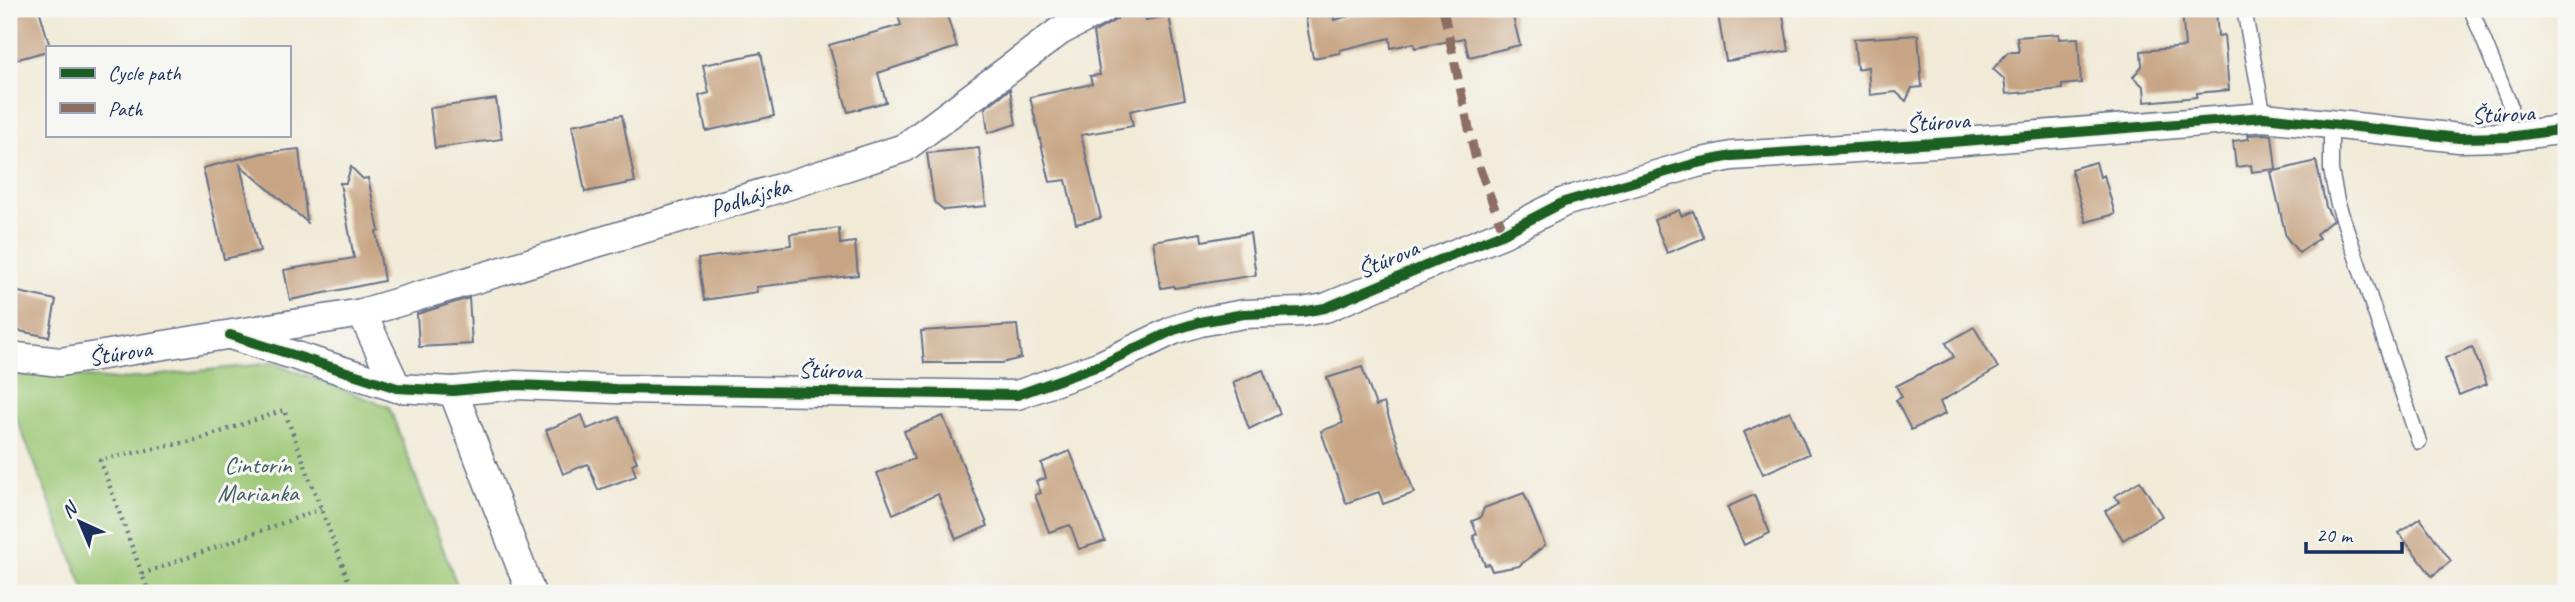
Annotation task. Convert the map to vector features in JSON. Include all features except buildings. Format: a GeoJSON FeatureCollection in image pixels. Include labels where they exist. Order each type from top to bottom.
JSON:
{"type":"FeatureCollection","features":[{"type":"Feature","properties":{"kind":"street","name":"Podhájska"},"geometry":{"type":"LineString","coordinates":[[362,313],[770,191],[904,148],[1060,31],[1103,9]]}},
{"type":"Feature","properties":{"kind":"street","name":"Štúrova"},"geometry":{"type":"LineString","coordinates":[[230,335],[397,388],[453,391],[516,385],[1017,395],[1065,379],[1174,330],[1200,322],[1244,314],[1302,312],[1325,307],[1504,233],[1564,202],[1697,163],[1732,156],[2264,117],[2459,138],[2508,137],[2566,129]]}},
{"type":"Feature","properties":{"kind":"street","name":"Štúrova"},"geometry":{"type":"LineString","coordinates":[[9,356],[60,362],[362,313]]}},
{"type":"Feature","properties":{"kind":"street"},"geometry":{"type":"LineString","coordinates":[[362,313],[397,388]]}},
{"type":"Feature","properties":{"kind":"street"},"geometry":{"type":"LineString","coordinates":[[453,391],[531,593]]}},
{"type":"Feature","properties":{"kind":"lane"},"geometry":{"type":"LineString","coordinates":[[2244,9],[2264,117]]}},
{"type":"Feature","properties":{"kind":"lane"},"geometry":{"type":"LineString","coordinates":[[2471,9],[2510,104],[2508,137]]}},
{"type":"Feature","properties":{"kind":"lane"},"geometry":{"type":"LineString","coordinates":[[2331,124],[2331,170],[2337,201],[2419,442]]}},
{"type":"Feature","properties":{"kind":"path"},"geometry":{"type":"LineString","coordinates":[[149,593],[100,460],[197,440],[284,410],[353,593]]}},
{"type":"Feature","properties":{"kind":"path"},"geometry":{"type":"LineString","coordinates":[[142,574],[321,509]]}},
{"type":"Feature","properties":{"kind":"green space","name":"Cintorín Marianka"},"geometry":{"type":"Polygon","coordinates":[[[273,363],[389,407],[460,593],[86,593],[9,399],[9,374],[59,374],[115,380],[273,363]]]}},
{"type":"Feature","properties":{"kind":"marked path"},"geometry":{"type":"LineString","coordinates":[[1443,9],[1475,156],[1504,233]]}},
{"type":"Feature","properties":{"kind":"cycle path"},"geometry":{"type":"LineString","coordinates":[[230,335],[397,388],[453,391],[516,385],[1017,395],[1101,365],[1174,330],[1200,322],[1244,314],[1302,312],[1325,308],[1504,233],[1564,202],[1697,163],[1732,156],[2264,117],[2459,138],[2508,137],[2566,129]]}}]}
